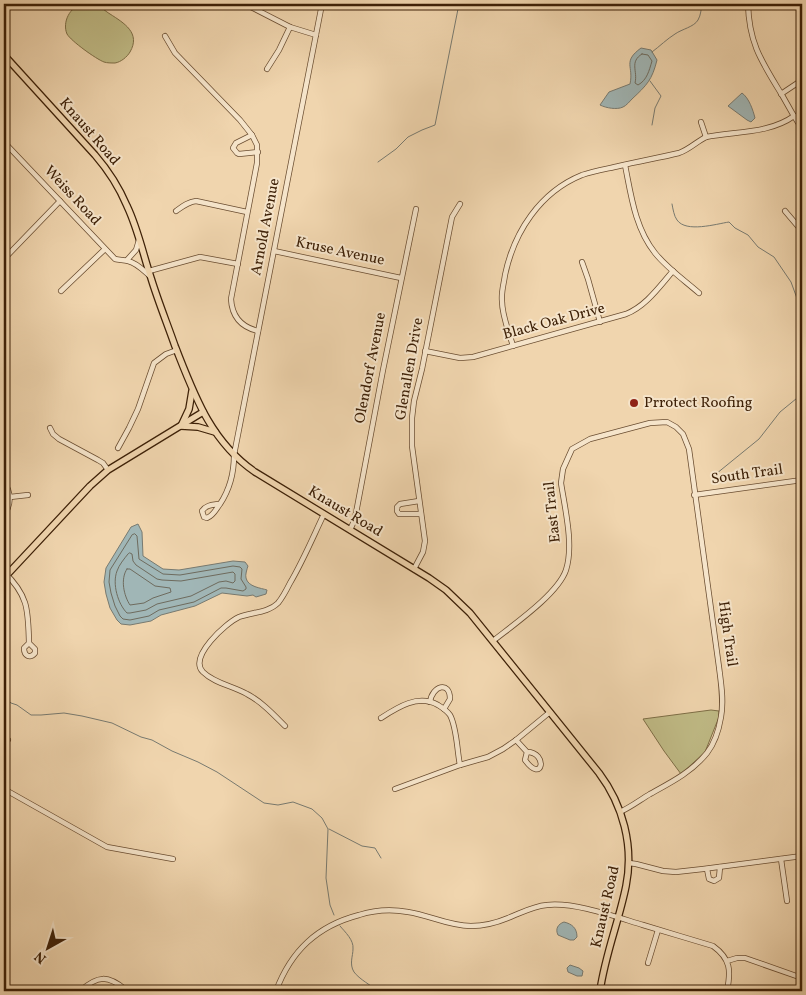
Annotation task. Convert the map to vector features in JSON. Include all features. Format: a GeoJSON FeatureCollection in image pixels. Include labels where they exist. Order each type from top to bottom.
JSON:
{"type":"FeatureCollection","features":[{"type":"Feature","properties":{"kind":"main road","name":"Knaust Road"},"geometry":{"type":"LineString","coordinates":[[4,55],[104,166],[116,184],[127,206],[149,274],[192,388],[203,412],[223,444],[254,472],[414,569],[454,598],[470,613],[604,780],[620,812],[626,834],[629,863],[626,885],[600,991]]}},
{"type":"Feature","properties":{"kind":"main road"},"geometry":{"type":"LineString","coordinates":[[181,426],[189,409],[192,388]]}},
{"type":"Feature","properties":{"kind":"main road"},"geometry":{"type":"LineString","coordinates":[[5,575],[90,486],[108,470],[203,412]]}},
{"type":"Feature","properties":{"kind":"main road"},"geometry":{"type":"LineString","coordinates":[[181,426],[198,427],[215,432]]}},
{"type":"Feature","properties":{"kind":"street"},"geometry":{"type":"LineString","coordinates":[[220,4],[251,7],[290,27],[316,36]]}},
{"type":"Feature","properties":{"kind":"street","name":"Arnold Avenue"},"geometry":{"type":"LineString","coordinates":[[219,504],[227,493],[234,466],[234,455],[322,4]]}},
{"type":"Feature","properties":{"kind":"street"},"geometry":{"type":"LineString","coordinates":[[748,4],[748,17],[756,49],[764,67],[802,129]]}},
{"type":"Feature","properties":{"kind":"street"},"geometry":{"type":"LineString","coordinates":[[267,69],[290,27]]}},
{"type":"Feature","properties":{"kind":"street"},"geometry":{"type":"LineString","coordinates":[[165,36],[175,53],[240,120],[257,145],[257,163],[230,299],[234,312],[243,325],[258,331]]}},
{"type":"Feature","properties":{"kind":"street"},"geometry":{"type":"LineString","coordinates":[[781,94],[802,80]]}},
{"type":"Feature","properties":{"kind":"street"},"geometry":{"type":"LineString","coordinates":[[513,346],[502,308],[502,295],[510,255],[524,225],[542,202],[567,183],[581,176],[679,153],[689,149],[706,137],[762,129],[786,121],[794,116]]}},
{"type":"Feature","properties":{"kind":"street"},"geometry":{"type":"LineString","coordinates":[[701,122],[706,137]]}},
{"type":"Feature","properties":{"kind":"street"},"geometry":{"type":"LineString","coordinates":[[252,135],[236,143],[233,148],[237,154],[258,152]]}},
{"type":"Feature","properties":{"kind":"street","name":"Weiss Road"},"geometry":{"type":"LineString","coordinates":[[4,142],[115,259],[127,260],[149,274]]}},
{"type":"Feature","properties":{"kind":"street"},"geometry":{"type":"LineString","coordinates":[[625,165],[635,211],[649,246],[673,271],[699,292]]}},
{"type":"Feature","properties":{"kind":"street"},"geometry":{"type":"LineString","coordinates":[[176,211],[190,201],[196,200],[247,212]]}},
{"type":"Feature","properties":{"kind":"street"},"geometry":{"type":"LineString","coordinates":[[4,259],[60,201]]}},
{"type":"Feature","properties":{"kind":"street","name":"Glenallen Drive"},"geometry":{"type":"LineString","coordinates":[[414,569],[422,555],[425,544],[412,446],[414,401],[452,218],[460,204]]}},
{"type":"Feature","properties":{"kind":"street","name":"Olendorf Avenue"},"geometry":{"type":"LineString","coordinates":[[350,530],[354,522],[416,209]]}},
{"type":"Feature","properties":{"kind":"street"},"geometry":{"type":"LineString","coordinates":[[785,211],[802,231]]}},
{"type":"Feature","properties":{"kind":"street"},"geometry":{"type":"LineString","coordinates":[[127,260],[136,250],[139,240]]}},
{"type":"Feature","properties":{"kind":"street"},"geometry":{"type":"LineString","coordinates":[[61,291],[105,249]]}},
{"type":"Feature","properties":{"kind":"street","name":"Kruse Avenue"},"geometry":{"type":"LineString","coordinates":[[274,251],[401,278]]}},
{"type":"Feature","properties":{"kind":"street"},"geometry":{"type":"LineString","coordinates":[[149,274],[200,257],[238,264]]}},
{"type":"Feature","properties":{"kind":"street"},"geometry":{"type":"LineString","coordinates":[[582,262],[600,322]]}},
{"type":"Feature","properties":{"kind":"street","name":"Black Oak Drive"},"geometry":{"type":"LineString","coordinates":[[425,351],[466,358],[626,314],[644,304],[673,271]]}},
{"type":"Feature","properties":{"kind":"street"},"geometry":{"type":"LineString","coordinates":[[118,448],[135,415],[154,363],[166,354],[177,350]]}},
{"type":"Feature","properties":{"kind":"street","name":"High Trail"},"geometry":{"type":"LineString","coordinates":[[620,812],[668,785],[696,764],[707,753],[716,736],[721,716],[722,692],[689,449],[683,434],[676,427],[666,422]]}},
{"type":"Feature","properties":{"kind":"street","name":"East Trail"},"geometry":{"type":"LineString","coordinates":[[492,641],[557,587],[566,572],[569,543],[561,476],[566,459],[572,449],[590,439],[650,423],[666,422]]}},
{"type":"Feature","properties":{"kind":"street"},"geometry":{"type":"LineString","coordinates":[[50,428],[59,439],[103,463],[108,470]]}},
{"type":"Feature","properties":{"kind":"street","name":"South Trail"},"geometry":{"type":"LineString","coordinates":[[694,495],[802,480]]}},
{"type":"Feature","properties":{"kind":"street"},"geometry":{"type":"LineString","coordinates":[[4,482],[10,497],[8,508],[4,515]]}},
{"type":"Feature","properties":{"kind":"street"},"geometry":{"type":"LineString","coordinates":[[10,497],[28,495]]}},
{"type":"Feature","properties":{"kind":"street"},"geometry":{"type":"LineString","coordinates":[[419,501],[400,504],[397,507],[397,511],[399,514],[421,514]]}},
{"type":"Feature","properties":{"kind":"street"},"geometry":{"type":"LineString","coordinates":[[285,726],[260,702],[210,677],[202,671],[199,667],[199,660],[201,653],[222,629],[232,621],[239,617],[265,611],[279,602],[301,564],[324,514]]}},
{"type":"Feature","properties":{"kind":"street"},"geometry":{"type":"LineString","coordinates":[[5,575],[24,599],[28,616],[29,642]]}},
{"type":"Feature","properties":{"kind":"street"},"geometry":{"type":"LineString","coordinates":[[430,702],[435,690],[445,687],[448,690],[450,699],[444,709]]}},
{"type":"Feature","properties":{"kind":"street"},"geometry":{"type":"LineString","coordinates":[[381,718],[413,701],[430,702],[444,709],[450,715],[453,725],[460,765]]}},
{"type":"Feature","properties":{"kind":"street"},"geometry":{"type":"LineString","coordinates":[[395,788],[488,757],[516,740],[550,712]]}},
{"type":"Feature","properties":{"kind":"street"},"geometry":{"type":"LineString","coordinates":[[516,740],[527,752]]}},
{"type":"Feature","properties":{"kind":"street"},"geometry":{"type":"LineString","coordinates":[[4,789],[107,847],[173,860]]}},
{"type":"Feature","properties":{"kind":"street"},"geometry":{"type":"LineString","coordinates":[[629,863],[669,872],[707,869],[802,856]]}},
{"type":"Feature","properties":{"kind":"street"},"geometry":{"type":"LineString","coordinates":[[781,859],[787,901]]}},
{"type":"Feature","properties":{"kind":"street"},"geometry":{"type":"LineString","coordinates":[[707,869],[710,879],[714,881],[719,878],[720,867]]}},
{"type":"Feature","properties":{"kind":"street"},"geometry":{"type":"LineString","coordinates":[[276,991],[291,961],[309,940],[331,924],[349,917],[377,911],[400,911],[423,915],[454,925],[481,925],[506,919],[533,908],[561,904],[618,917],[713,946],[720,951],[727,961],[730,977],[727,991],[712,989],[706,991]]}},
{"type":"Feature","properties":{"kind":"street"},"geometry":{"type":"LineString","coordinates":[[648,963],[658,930]]}},
{"type":"Feature","properties":{"kind":"street"},"geometry":{"type":"LineString","coordinates":[[727,961],[744,958],[802,978]]}},
{"type":"Feature","properties":{"kind":"street"},"geometry":{"type":"LineString","coordinates":[[80,991],[92,982],[102,978],[117,982],[126,990]]}},
{"type":"Feature","properties":{"kind":"shaded area"},"geometry":{"type":"Polygon","coordinates":[[[82,4],[98,6],[121,21],[129,29],[132,34],[133,45],[124,59],[115,63],[104,62],[84,50],[67,34],[66,20],[68,16],[74,8],[82,4]]]}},
{"type":"Feature","properties":{"kind":"shaded area"},"geometry":{"type":"Polygon","coordinates":[[[711,710],[719,711],[719,717],[705,752],[681,774],[643,719],[711,710]]]}},
{"type":"Feature","properties":{"kind":"water"},"geometry":{"type":"Polygon","coordinates":[[[641,48],[651,50],[657,60],[648,82],[642,90],[621,108],[608,108],[600,105],[609,92],[630,84],[630,61],[641,48]]]}},
{"type":"Feature","properties":{"kind":"water"},"geometry":{"type":"Polygon","coordinates":[[[742,93],[749,101],[753,111],[755,118],[751,122],[728,106],[742,93]]]}},
{"type":"Feature","properties":{"kind":"water"},"geometry":{"type":"Polygon","coordinates":[[[138,524],[142,532],[143,556],[163,569],[179,570],[233,561],[245,562],[248,566],[247,581],[255,587],[267,590],[266,594],[256,597],[253,595],[222,593],[195,606],[161,615],[151,621],[130,625],[121,624],[110,608],[106,594],[104,582],[106,568],[131,527],[138,524]]]}},
{"type":"Feature","properties":{"kind":"water"},"geometry":{"type":"Polygon","coordinates":[[[564,922],[572,925],[575,929],[577,937],[574,940],[558,935],[558,927],[564,922]]]}},
{"type":"Feature","properties":{"kind":"water"},"geometry":{"type":"Polygon","coordinates":[[[570,965],[583,971],[582,976],[568,972],[567,968],[570,965]]]}},
{"type":"Feature","properties":{"kind":"waterway"},"geometry":{"type":"LineString","coordinates":[[378,162],[396,149],[408,137],[435,125],[459,4]]}},
{"type":"Feature","properties":{"kind":"waterway"},"geometry":{"type":"LineString","coordinates":[[652,52],[672,36],[696,22],[700,16],[702,4]]}},
{"type":"Feature","properties":{"kind":"waterway"},"geometry":{"type":"LineString","coordinates":[[650,81],[661,96],[655,108],[652,125]]}},
{"type":"Feature","properties":{"kind":"waterway"},"geometry":{"type":"LineString","coordinates":[[672,204],[675,217],[681,224],[701,227],[729,222],[735,228],[748,235],[758,247],[774,257],[791,282],[802,312]]}},
{"type":"Feature","properties":{"kind":"waterway"},"geometry":{"type":"LineString","coordinates":[[716,474],[759,439],[780,412],[802,394]]}},
{"type":"Feature","properties":{"kind":"waterway"},"geometry":{"type":"LineString","coordinates":[[4,697],[31,715],[64,713],[112,723],[198,762],[217,772],[264,803],[278,805],[293,802],[312,809],[322,818],[328,829],[326,878],[330,905],[334,915]]}},
{"type":"Feature","properties":{"kind":"waterway"},"geometry":{"type":"LineString","coordinates":[[329,829],[362,846],[375,848],[381,858]]}},
{"type":"Feature","properties":{"kind":"waterway"},"geometry":{"type":"LineString","coordinates":[[340,926],[352,942],[351,963],[354,972],[378,991]]}},
{"type":"Feature","properties":{"kind":"place","name":"Prrotect Roofing"},"geometry":{"type":"Point","coordinates":[634,403]}}]}
